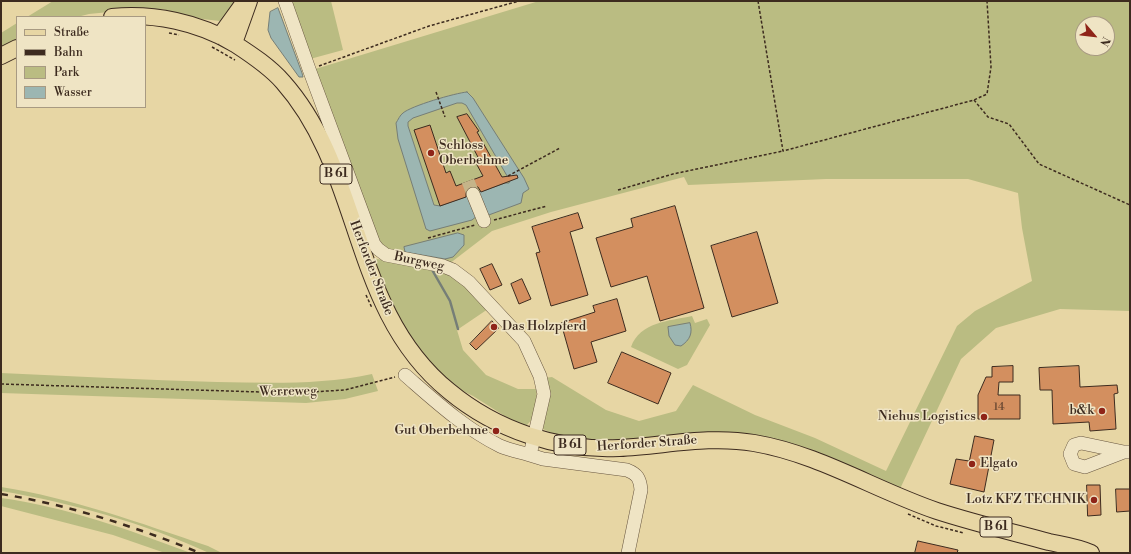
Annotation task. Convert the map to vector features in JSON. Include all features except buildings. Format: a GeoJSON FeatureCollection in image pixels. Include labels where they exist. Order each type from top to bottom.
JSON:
{"type":"FeatureCollection","features":[{"type":"Feature","properties":{"kind":"main road"},"geometry":{"type":"LineString","coordinates":[[213,40],[245,1]]}},
{"type":"Feature","properties":{"kind":"main road"},"geometry":{"type":"LineString","coordinates":[[234,43],[248,1]]}},
{"type":"Feature","properties":{"kind":"main road","name":"Herforder Straße"},"geometry":{"type":"LineString","coordinates":[[122,16],[145,16]]}},
{"type":"Feature","properties":{"kind":"main road","name":"Herforder Straße"},"geometry":{"type":"LineString","coordinates":[[146,16],[194,25],[213,40],[234,43],[281,79],[309,118],[329,156],[375,288],[397,332],[410,351],[427,370],[459,399],[499,423],[534,437],[560,444],[595,448],[618,448],[707,440],[752,442],[804,455],[917,504],[941,512],[1091,553]]}},
{"type":"Feature","properties":{"kind":"main road"},"geometry":{"type":"LineString","coordinates":[[1,56],[16,48]]}},
{"type":"Feature","properties":{"kind":"main road","name":"Herforder Straße"},"geometry":{"type":"LineString","coordinates":[[1050,542],[1071,553]]}},
{"type":"Feature","properties":{"kind":"street","name":"Burgweg"},"geometry":{"type":"LineString","coordinates":[[285,1],[374,244],[386,255],[443,266],[453,270],[469,282],[524,341],[540,376],[544,394],[534,437]]}},
{"type":"Feature","properties":{"kind":"street"},"geometry":{"type":"LineString","coordinates":[[473,194],[484,220]]}},
{"type":"Feature","properties":{"kind":"street"},"geometry":{"type":"LineString","coordinates":[[405,375],[436,404],[470,428],[501,446],[543,458],[627,470],[636,474],[640,480],[641,490],[628,553]]}},
{"type":"Feature","properties":{"kind":"street"},"geometry":{"type":"LineString","coordinates":[[530,455],[534,437]]}},
{"type":"Feature","properties":{"kind":"path"},"geometry":{"type":"LineString","coordinates":[[309,69],[430,26],[519,1]]}},
{"type":"Feature","properties":{"kind":"path"},"geometry":{"type":"LineString","coordinates":[[758,1],[783,151]]}},
{"type":"Feature","properties":{"kind":"path"},"geometry":{"type":"LineString","coordinates":[[618,190],[674,174],[783,151],[974,100],[987,94],[991,68],[987,1]]}},
{"type":"Feature","properties":{"kind":"path"},"geometry":{"type":"LineString","coordinates":[[166,32],[186,37]]}},
{"type":"Feature","properties":{"kind":"path"},"geometry":{"type":"LineString","coordinates":[[213,40],[237,61]]}},
{"type":"Feature","properties":{"kind":"path"},"geometry":{"type":"LineString","coordinates":[[436,92],[445,117]]}},
{"type":"Feature","properties":{"kind":"path"},"geometry":{"type":"LineString","coordinates":[[974,100],[988,116],[1009,124],[1040,164],[1130,205]]}},
{"type":"Feature","properties":{"kind":"path"},"geometry":{"type":"LineString","coordinates":[[508,176],[560,148]]}},
{"type":"Feature","properties":{"kind":"path"},"geometry":{"type":"LineString","coordinates":[[365,292],[375,314]]}},
{"type":"Feature","properties":{"kind":"path","name":"Werreweg"},"geometry":{"type":"LineString","coordinates":[[1,384],[293,393],[345,390],[405,375]]}},
{"type":"Feature","properties":{"kind":"path"},"geometry":{"type":"LineString","coordinates":[[903,512],[936,526],[966,533]]}},
{"type":"Feature","properties":{"kind":"green space"},"geometry":{"type":"Polygon","coordinates":[[[53,1],[236,1],[227,15],[220,21],[202,19],[162,9],[129,10],[81,16],[29,16],[53,1]]]}},
{"type":"Feature","properties":{"kind":"green space"},"geometry":{"type":"Polygon","coordinates":[[[331,1],[343,50],[310,59],[291,2],[331,1]]]}},
{"type":"Feature","properties":{"kind":"green space"},"geometry":{"type":"Polygon","coordinates":[[[539,1],[1130,1],[1130,311],[1060,309],[996,328],[961,359],[899,491],[807,448],[741,435],[598,440],[557,436],[543,429],[547,394],[544,378],[552,377],[606,410],[639,421],[676,411],[693,385],[755,415],[815,438],[886,471],[957,326],[975,311],[1032,281],[1022,228],[1018,193],[968,179],[826,179],[688,185],[684,177],[551,212],[492,231],[449,264],[380,247],[312,70],[539,1]]]}},
{"type":"Feature","properties":{"kind":"green space"},"geometry":{"type":"Polygon","coordinates":[[[16,24],[16,41],[1,49],[1,33],[16,24]]]}},
{"type":"Feature","properties":{"kind":"green space"},"geometry":{"type":"Polygon","coordinates":[[[372,258],[438,270],[453,275],[488,309],[457,330],[463,350],[486,375],[518,389],[536,389],[537,399],[535,413],[527,425],[519,425],[473,396],[453,386],[427,362],[403,330],[372,258]]]}},
{"type":"Feature","properties":{"kind":"green space"},"geometry":{"type":"Polygon","coordinates":[[[692,316],[695,323],[707,319],[710,325],[687,365],[678,369],[631,347],[641,332],[648,328],[665,321],[692,316]]]}},
{"type":"Feature","properties":{"kind":"green space"},"geometry":{"type":"Polygon","coordinates":[[[1,373],[275,383],[314,382],[353,378],[372,374],[378,391],[345,399],[306,403],[1,393],[1,373]]]}},
{"type":"Feature","properties":{"kind":"green space"},"geometry":{"type":"Polygon","coordinates":[[[1,487],[80,504],[208,546],[222,553],[209,553],[159,532],[107,515],[1,491],[1,487]]]}},
{"type":"Feature","properties":{"kind":"green space"},"geometry":{"type":"Polygon","coordinates":[[[1,498],[74,513],[191,553],[165,553],[113,535],[1,506],[1,498]]]}},
{"type":"Feature","properties":{"kind":"water"},"geometry":{"type":"Polygon","coordinates":[[[278,8],[303,77],[299,77],[271,38],[268,30],[270,12],[278,8]]]}},
{"type":"Feature","properties":{"kind":"water"},"geometry":{"type":"Polygon","coordinates":[[[467,92],[473,98],[524,178],[529,189],[523,193],[521,203],[486,216],[477,193],[509,183],[510,181],[466,105],[457,103],[413,118],[408,122],[408,126],[434,205],[440,206],[470,195],[478,215],[472,220],[430,231],[426,229],[398,139],[396,123],[400,116],[408,110],[444,97],[467,92]]]}},
{"type":"Feature","properties":{"kind":"water"},"geometry":{"type":"Polygon","coordinates":[[[458,233],[464,235],[464,245],[453,257],[445,259],[405,252],[404,247],[458,233]]]}},
{"type":"Feature","properties":{"kind":"water"},"geometry":{"type":"Polygon","coordinates":[[[690,323],[691,333],[689,339],[681,346],[675,345],[669,336],[668,327],[690,323]]]}},
{"type":"Feature","properties":{"kind":"waterway"},"geometry":{"type":"LineString","coordinates":[[431,268],[450,301],[458,329]]}},
{"type":"Feature","properties":{"kind":"tunnel"},"geometry":{"type":"LineString","coordinates":[[468,181],[473,194]]}},
{"type":"Feature","properties":{"kind":"railway"},"geometry":{"type":"LineString","coordinates":[[1,494],[52,504],[102,518],[152,534],[200,553]]}},
{"type":"Feature","properties":{"kind":"place","name":"Schloss Oberbehme"},"geometry":{"type":"Point","coordinates":[431,153]}},
{"type":"Feature","properties":{"kind":"place","name":"Das Holzpferd"},"geometry":{"type":"Point","coordinates":[494,327]}},
{"type":"Feature","properties":{"kind":"place","name":"b&k"},"geometry":{"type":"Point","coordinates":[1102,411]}},
{"type":"Feature","properties":{"kind":"place","name":"Niehus Logistics"},"geometry":{"type":"Point","coordinates":[984,417]}},
{"type":"Feature","properties":{"kind":"place","name":"Gut Oberbehme"},"geometry":{"type":"Point","coordinates":[496,431]}},
{"type":"Feature","properties":{"kind":"place","name":"Elgato"},"geometry":{"type":"Point","coordinates":[972,464]}},
{"type":"Feature","properties":{"kind":"place","name":"Lotz KFZ TECHNIK"},"geometry":{"type":"Point","coordinates":[1094,500]}}]}
